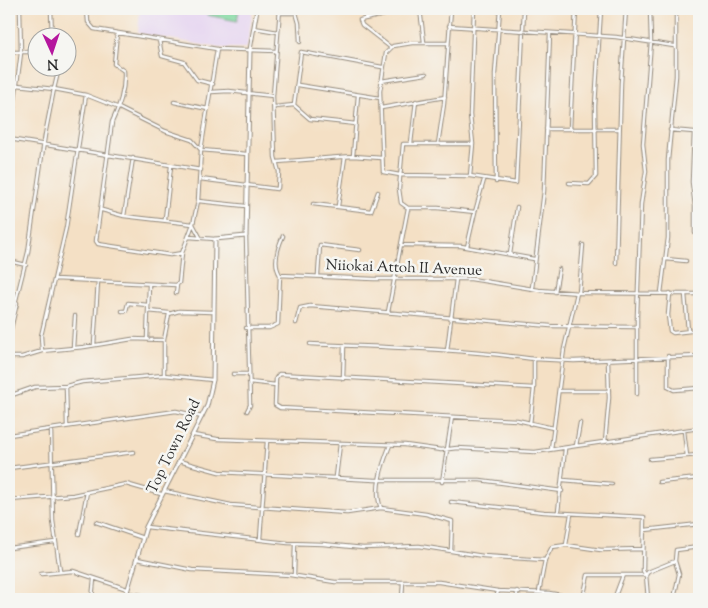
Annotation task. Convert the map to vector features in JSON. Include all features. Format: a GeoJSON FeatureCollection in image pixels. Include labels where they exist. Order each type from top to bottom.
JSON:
{"type":"FeatureCollection","features":[{"type":"Feature","properties":{"kind":"street"},"geometry":{"type":"LineString","coordinates":[[9,145],[21,53],[20,9]]}},
{"type":"Feature","properties":{"kind":"street"},"geometry":{"type":"LineString","coordinates":[[51,9],[52,28]]}},
{"type":"Feature","properties":{"kind":"street"},"geometry":{"type":"LineString","coordinates":[[87,9],[88,22],[94,29],[217,49],[276,52]]}},
{"type":"Feature","properties":{"kind":"street"},"geometry":{"type":"LineString","coordinates":[[247,411],[250,405],[246,328],[248,93],[250,50],[257,9]]}},
{"type":"Feature","properties":{"kind":"street"},"geometry":{"type":"LineString","coordinates":[[295,9],[299,23],[300,42]]}},
{"type":"Feature","properties":{"kind":"street"},"geometry":{"type":"LineString","coordinates":[[366,18],[370,9]]}},
{"type":"Feature","properties":{"kind":"street"},"geometry":{"type":"LineString","coordinates":[[412,9],[366,18],[360,20],[360,23],[390,48],[424,43],[448,43]]}},
{"type":"Feature","properties":{"kind":"street"},"geometry":{"type":"LineString","coordinates":[[420,9],[424,43]]}},
{"type":"Feature","properties":{"kind":"street"},"geometry":{"type":"LineString","coordinates":[[438,144],[445,97],[451,9]]}},
{"type":"Feature","properties":{"kind":"street"},"geometry":{"type":"LineString","coordinates":[[470,176],[473,144],[470,115],[474,9]]}},
{"type":"Feature","properties":{"kind":"street"},"geometry":{"type":"LineString","coordinates":[[496,182],[495,74],[500,9]]}},
{"type":"Feature","properties":{"kind":"street"},"geometry":{"type":"LineString","coordinates":[[390,48],[382,67],[380,98],[383,172],[400,175],[470,176],[512,184],[517,180],[524,9]]}},
{"type":"Feature","properties":{"kind":"street"},"geometry":{"type":"LineString","coordinates":[[570,128],[576,9]]}},
{"type":"Feature","properties":{"kind":"street"},"geometry":{"type":"LineString","coordinates":[[569,183],[589,184],[596,176],[595,106],[601,9]]}},
{"type":"Feature","properties":{"kind":"street"},"geometry":{"type":"LineString","coordinates":[[616,263],[619,129],[626,9]]}},
{"type":"Feature","properties":{"kind":"street"},"geometry":{"type":"LineString","coordinates":[[637,394],[636,328],[641,204],[646,171],[642,144],[644,104],[651,42],[650,9]]}},
{"type":"Feature","properties":{"kind":"street"},"geometry":{"type":"LineString","coordinates":[[661,293],[668,238],[668,160],[676,76],[674,46],[676,9]]}},
{"type":"Feature","properties":{"kind":"street"},"geometry":{"type":"LineString","coordinates":[[200,179],[277,189],[279,184],[275,157],[275,107],[273,96],[280,11],[296,13]]}},
{"type":"Feature","properties":{"kind":"street"},"geometry":{"type":"LineString","coordinates":[[449,26],[624,38],[674,46]]}},
{"type":"Feature","properties":{"kind":"street"},"geometry":{"type":"LineString","coordinates":[[254,28],[278,32]]}},
{"type":"Feature","properties":{"kind":"street"},"geometry":{"type":"LineString","coordinates":[[117,33],[114,64],[124,72],[124,76],[119,108],[112,122],[106,155],[102,210],[96,241],[98,244],[170,255],[182,254]]}},
{"type":"Feature","properties":{"kind":"street"},"geometry":{"type":"LineString","coordinates":[[532,288],[534,259],[544,191],[550,33]]}},
{"type":"Feature","properties":{"kind":"street"},"geometry":{"type":"LineString","coordinates":[[159,40],[162,56],[184,62],[196,80],[213,84]]}},
{"type":"Feature","properties":{"kind":"street"},"geometry":{"type":"LineString","coordinates":[[176,293],[182,254],[193,224],[198,202],[201,150],[213,84],[217,49]]}},
{"type":"Feature","properties":{"kind":"street"},"geometry":{"type":"LineString","coordinates":[[9,52],[28,53]]}},
{"type":"Feature","properties":{"kind":"street"},"geometry":{"type":"LineString","coordinates":[[294,105],[301,52],[382,67]]}},
{"type":"Feature","properties":{"kind":"street"},"geometry":{"type":"LineString","coordinates":[[381,81],[426,74]]}},
{"type":"Feature","properties":{"kind":"street"},"geometry":{"type":"LineString","coordinates":[[9,337],[16,300],[26,264],[44,145],[57,78]]}},
{"type":"Feature","properties":{"kind":"street"},"geometry":{"type":"LineString","coordinates":[[17,85],[86,95],[119,108],[165,132],[192,140],[201,150],[247,154]]}},
{"type":"Feature","properties":{"kind":"street"},"geometry":{"type":"LineString","coordinates":[[298,85],[380,98]]}},
{"type":"Feature","properties":{"kind":"street"},"geometry":{"type":"LineString","coordinates":[[9,90],[15,92]]}},
{"type":"Feature","properties":{"kind":"street"},"geometry":{"type":"LineString","coordinates":[[211,92],[273,96]]}},
{"type":"Feature","properties":{"kind":"street"},"geometry":{"type":"LineString","coordinates":[[42,351],[41,336],[66,228],[76,150],[86,95]]}},
{"type":"Feature","properties":{"kind":"street"},"geometry":{"type":"LineString","coordinates":[[354,156],[358,96]]}},
{"type":"Feature","properties":{"kind":"street"},"geometry":{"type":"LineString","coordinates":[[381,108],[445,97]]}},
{"type":"Feature","properties":{"kind":"street"},"geometry":{"type":"LineString","coordinates":[[411,143],[416,101]]}},
{"type":"Feature","properties":{"kind":"street"},"geometry":{"type":"LineString","coordinates":[[174,102],[208,108]]}},
{"type":"Feature","properties":{"kind":"street"},"geometry":{"type":"LineString","coordinates":[[694,233],[696,206],[692,182],[699,103]]}},
{"type":"Feature","properties":{"kind":"street"},"geometry":{"type":"LineString","coordinates":[[275,107],[294,105],[310,120],[356,124]]}},
{"type":"Feature","properties":{"kind":"street"},"geometry":{"type":"LineString","coordinates":[[546,128],[619,129]]}},
{"type":"Feature","properties":{"kind":"street"},"geometry":{"type":"LineString","coordinates":[[670,130],[697,132]]}},
{"type":"Feature","properties":{"kind":"street"},"geometry":{"type":"LineString","coordinates":[[9,139],[201,170]]}},
{"type":"Feature","properties":{"kind":"street"},"geometry":{"type":"LineString","coordinates":[[473,144],[406,143],[402,146],[400,198],[401,203],[408,208],[438,208],[475,212]]}},
{"type":"Feature","properties":{"kind":"street"},"geometry":{"type":"LineString","coordinates":[[277,162],[354,156],[382,158]]}},
{"type":"Feature","properties":{"kind":"street"},"geometry":{"type":"LineString","coordinates":[[338,206],[345,157]]}},
{"type":"Feature","properties":{"kind":"street"},"geometry":{"type":"LineString","coordinates":[[124,216],[134,158]]}},
{"type":"Feature","properties":{"kind":"street"},"geometry":{"type":"LineString","coordinates":[[165,219],[171,166]]}},
{"type":"Feature","properties":{"kind":"street"},"geometry":{"type":"LineString","coordinates":[[467,247],[484,180]]}},
{"type":"Feature","properties":{"kind":"street"},"geometry":{"type":"LineString","coordinates":[[313,204],[373,211],[378,192]]}},
{"type":"Feature","properties":{"kind":"street"},"geometry":{"type":"LineString","coordinates":[[198,202],[246,206]]}},
{"type":"Feature","properties":{"kind":"street"},"geometry":{"type":"LineString","coordinates":[[510,254],[517,207]]}},
{"type":"Feature","properties":{"kind":"street"},"geometry":{"type":"LineString","coordinates":[[388,312],[408,208]]}},
{"type":"Feature","properties":{"kind":"street"},"geometry":{"type":"LineString","coordinates":[[102,210],[124,216],[165,219],[193,224]]}},
{"type":"Feature","properties":{"kind":"street"},"geometry":{"type":"LineString","coordinates":[[193,224],[200,237]]}},
{"type":"Feature","properties":{"kind":"street"},"geometry":{"type":"LineString","coordinates":[[188,237],[215,239],[246,236]]}},
{"type":"Feature","properties":{"kind":"street"},"geometry":{"type":"LineString","coordinates":[[246,328],[269,328],[278,324],[280,275],[278,271],[278,249],[283,236]]}},
{"type":"Feature","properties":{"kind":"street","name":"Top Town Road"},"geometry":{"type":"LineString","coordinates":[[125,599],[146,527],[162,492],[202,417],[213,380],[212,312],[215,239]]}},
{"type":"Feature","properties":{"kind":"street"},"geometry":{"type":"LineString","coordinates":[[318,275],[320,245],[360,250]]}},
{"type":"Feature","properties":{"kind":"street"},"geometry":{"type":"LineString","coordinates":[[402,245],[467,247],[534,259]]}},
{"type":"Feature","properties":{"kind":"street"},"geometry":{"type":"LineString","coordinates":[[551,449],[569,326],[578,293],[582,245]]}},
{"type":"Feature","properties":{"kind":"street"},"geometry":{"type":"LineString","coordinates":[[665,259],[686,261]]}},
{"type":"Feature","properties":{"kind":"street"},"geometry":{"type":"LineString","coordinates":[[9,261],[26,264]]}},
{"type":"Feature","properties":{"kind":"street"},"geometry":{"type":"LineString","coordinates":[[556,292],[559,270]]}},
{"type":"Feature","properties":{"kind":"street","name":"Niiokai Attoh II Avenue"},"geometry":{"type":"LineString","coordinates":[[280,275],[393,279],[456,278],[556,292],[699,294]]}},
{"type":"Feature","properties":{"kind":"street"},"geometry":{"type":"LineString","coordinates":[[54,278],[149,285],[177,284]]}},
{"type":"Feature","properties":{"kind":"street"},"geometry":{"type":"LineString","coordinates":[[447,351],[456,278]]}},
{"type":"Feature","properties":{"kind":"street"},"geometry":{"type":"LineString","coordinates":[[94,345],[98,281]]}},
{"type":"Feature","properties":{"kind":"street"},"geometry":{"type":"LineString","coordinates":[[147,339],[149,285]]}},
{"type":"Feature","properties":{"kind":"street"},"geometry":{"type":"LineString","coordinates":[[670,293],[668,315],[670,331],[673,333],[699,330]]}},
{"type":"Feature","properties":{"kind":"street"},"geometry":{"type":"LineString","coordinates":[[685,294],[688,331]]}},
{"type":"Feature","properties":{"kind":"street"},"geometry":{"type":"LineString","coordinates":[[9,296],[16,300]]}},
{"type":"Feature","properties":{"kind":"street"},"geometry":{"type":"LineString","coordinates":[[122,311],[126,311],[128,303],[148,305]]}},
{"type":"Feature","properties":{"kind":"street"},"geometry":{"type":"LineString","coordinates":[[296,323],[298,311],[304,306],[569,326],[636,328]]}},
{"type":"Feature","properties":{"kind":"street"},"geometry":{"type":"LineString","coordinates":[[148,311],[169,314],[179,311],[212,312]]}},
{"type":"Feature","properties":{"kind":"street"},"geometry":{"type":"LineString","coordinates":[[164,375],[164,340],[169,314]]}},
{"type":"Feature","properties":{"kind":"street"},"geometry":{"type":"LineString","coordinates":[[73,348],[75,316]]}},
{"type":"Feature","properties":{"kind":"street"},"geometry":{"type":"LineString","coordinates":[[9,357],[22,357],[42,351],[147,339],[164,340]]}},
{"type":"Feature","properties":{"kind":"street"},"geometry":{"type":"LineString","coordinates":[[310,344],[501,354],[563,361],[699,356]]}},
{"type":"Feature","properties":{"kind":"street"},"geometry":{"type":"LineString","coordinates":[[343,379],[344,345]]}},
{"type":"Feature","properties":{"kind":"street"},"geometry":{"type":"LineString","coordinates":[[668,356],[668,387],[674,390],[699,388]]}},
{"type":"Feature","properties":{"kind":"street"},"geometry":{"type":"LineString","coordinates":[[530,424],[534,388],[534,359]]}},
{"type":"Feature","properties":{"kind":"street"},"geometry":{"type":"LineString","coordinates":[[605,442],[609,391],[608,360]]}},
{"type":"Feature","properties":{"kind":"street"},"geometry":{"type":"LineString","coordinates":[[233,374],[248,374]]}},
{"type":"Feature","properties":{"kind":"street"},"geometry":{"type":"LineString","coordinates":[[534,388],[343,379],[282,374],[277,376],[276,385],[277,408],[517,420],[553,428]]}},
{"type":"Feature","properties":{"kind":"street"},"geometry":{"type":"LineString","coordinates":[[9,396],[35,387],[66,386],[82,382],[164,375],[213,380]]}},
{"type":"Feature","properties":{"kind":"street"},"geometry":{"type":"LineString","coordinates":[[249,382],[276,385]]}},
{"type":"Feature","properties":{"kind":"street"},"geometry":{"type":"LineString","coordinates":[[66,386],[67,426]]}},
{"type":"Feature","properties":{"kind":"street"},"geometry":{"type":"LineString","coordinates":[[559,392],[609,391]]}},
{"type":"Feature","properties":{"kind":"street"},"geometry":{"type":"LineString","coordinates":[[9,435],[176,411],[202,417]]}},
{"type":"Feature","properties":{"kind":"street"},"geometry":{"type":"LineString","coordinates":[[442,482],[452,417]]}},
{"type":"Feature","properties":{"kind":"street"},"geometry":{"type":"LineString","coordinates":[[576,446],[580,423]]}},
{"type":"Feature","properties":{"kind":"street"},"geometry":{"type":"LineString","coordinates":[[193,435],[217,440],[390,445],[448,450],[457,448],[535,452],[699,428]]}},
{"type":"Feature","properties":{"kind":"street"},"geometry":{"type":"LineString","coordinates":[[51,429],[55,542],[60,571]]}},
{"type":"Feature","properties":{"kind":"street"},"geometry":{"type":"LineString","coordinates":[[684,430],[688,456]]}},
{"type":"Feature","properties":{"kind":"street"},"geometry":{"type":"LineString","coordinates":[[260,540],[267,442]]}},
{"type":"Feature","properties":{"kind":"street"},"geometry":{"type":"LineString","coordinates":[[336,477],[340,444]]}},
{"type":"Feature","properties":{"kind":"street"},"geometry":{"type":"LineString","coordinates":[[381,508],[378,500],[380,480],[390,445]]}},
{"type":"Feature","properties":{"kind":"street"},"geometry":{"type":"LineString","coordinates":[[558,512],[562,491],[565,449]]}},
{"type":"Feature","properties":{"kind":"street"},"geometry":{"type":"LineString","coordinates":[[9,468],[134,452]]}},
{"type":"Feature","properties":{"kind":"street"},"geometry":{"type":"LineString","coordinates":[[650,459],[699,455]]}},
{"type":"Feature","properties":{"kind":"street"},"geometry":{"type":"LineString","coordinates":[[179,461],[215,471],[266,475],[442,482],[480,480],[562,491]]}},
{"type":"Feature","properties":{"kind":"street"},"geometry":{"type":"LineString","coordinates":[[659,482],[699,478]]}},
{"type":"Feature","properties":{"kind":"street"},"geometry":{"type":"LineString","coordinates":[[563,480],[612,484]]}},
{"type":"Feature","properties":{"kind":"street"},"geometry":{"type":"LineString","coordinates":[[9,500],[87,492],[126,484],[212,502],[263,508],[346,513],[381,508],[426,514],[452,521],[450,551]]}},
{"type":"Feature","properties":{"kind":"street"},"geometry":{"type":"LineString","coordinates":[[79,534],[87,492]]}},
{"type":"Feature","properties":{"kind":"street"},"geometry":{"type":"LineString","coordinates":[[452,502],[571,514],[644,517],[644,571],[648,599]]}},
{"type":"Feature","properties":{"kind":"street"},"geometry":{"type":"LineString","coordinates":[[566,545],[571,514]]}},
{"type":"Feature","properties":{"kind":"street"},"geometry":{"type":"LineString","coordinates":[[96,522],[143,538]]}},
{"type":"Feature","properties":{"kind":"street"},"geometry":{"type":"LineString","coordinates":[[645,530],[699,524]]}},
{"type":"Feature","properties":{"kind":"street"},"geometry":{"type":"LineString","coordinates":[[146,527],[218,537],[296,544],[323,544],[363,548],[419,546],[450,551],[545,560]]}},
{"type":"Feature","properties":{"kind":"street"},"geometry":{"type":"LineString","coordinates":[[9,548],[55,542]]}},
{"type":"Feature","properties":{"kind":"street"},"geometry":{"type":"LineString","coordinates":[[294,575],[296,544]]}},
{"type":"Feature","properties":{"kind":"street"},"geometry":{"type":"LineString","coordinates":[[539,592],[545,560],[550,548],[566,545],[601,550],[644,549]]}},
{"type":"Feature","properties":{"kind":"street"},"geometry":{"type":"LineString","coordinates":[[674,599],[679,574],[675,561],[676,550],[699,548]]}},
{"type":"Feature","properties":{"kind":"street"},"geometry":{"type":"LineString","coordinates":[[136,559],[192,570],[294,575],[335,582],[439,582],[498,591],[539,592],[583,599],[588,575],[646,575],[648,572],[675,561]]}},
{"type":"Feature","properties":{"kind":"street"},"geometry":{"type":"LineString","coordinates":[[41,574],[73,571],[127,591],[171,599]]}},
{"type":"Feature","properties":{"kind":"street"},"geometry":{"type":"LineString","coordinates":[[614,599],[623,574]]}},
{"type":"Feature","properties":{"kind":"street"},"geometry":{"type":"LineString","coordinates":[[92,599],[94,579]]}},
{"type":"Feature","properties":{"kind":"street"},"geometry":{"type":"LineString","coordinates":[[402,598],[403,582]]}},
{"type":"Feature","properties":{"kind":"street"},"geometry":{"type":"LineString","coordinates":[[496,599],[498,591]]}},
{"type":"Feature","properties":{"kind":"street"},"geometry":{"type":"LineString","coordinates":[[517,592],[517,599]]}},
{"type":"Feature","properties":{"kind":"street"},"geometry":{"type":"LineString","coordinates":[[545,593],[545,599]]}},
{"type":"Feature","properties":{"kind":"shaded area"},"geometry":{"type":"Polygon","coordinates":[[[140,9],[253,9],[247,48],[219,48],[138,33],[140,9]]]}},
{"type":"Feature","properties":{"kind":"green space"},"geometry":{"type":"Polygon","coordinates":[[[208,9],[239,9],[237,21],[207,15],[208,9]]]}}]}
